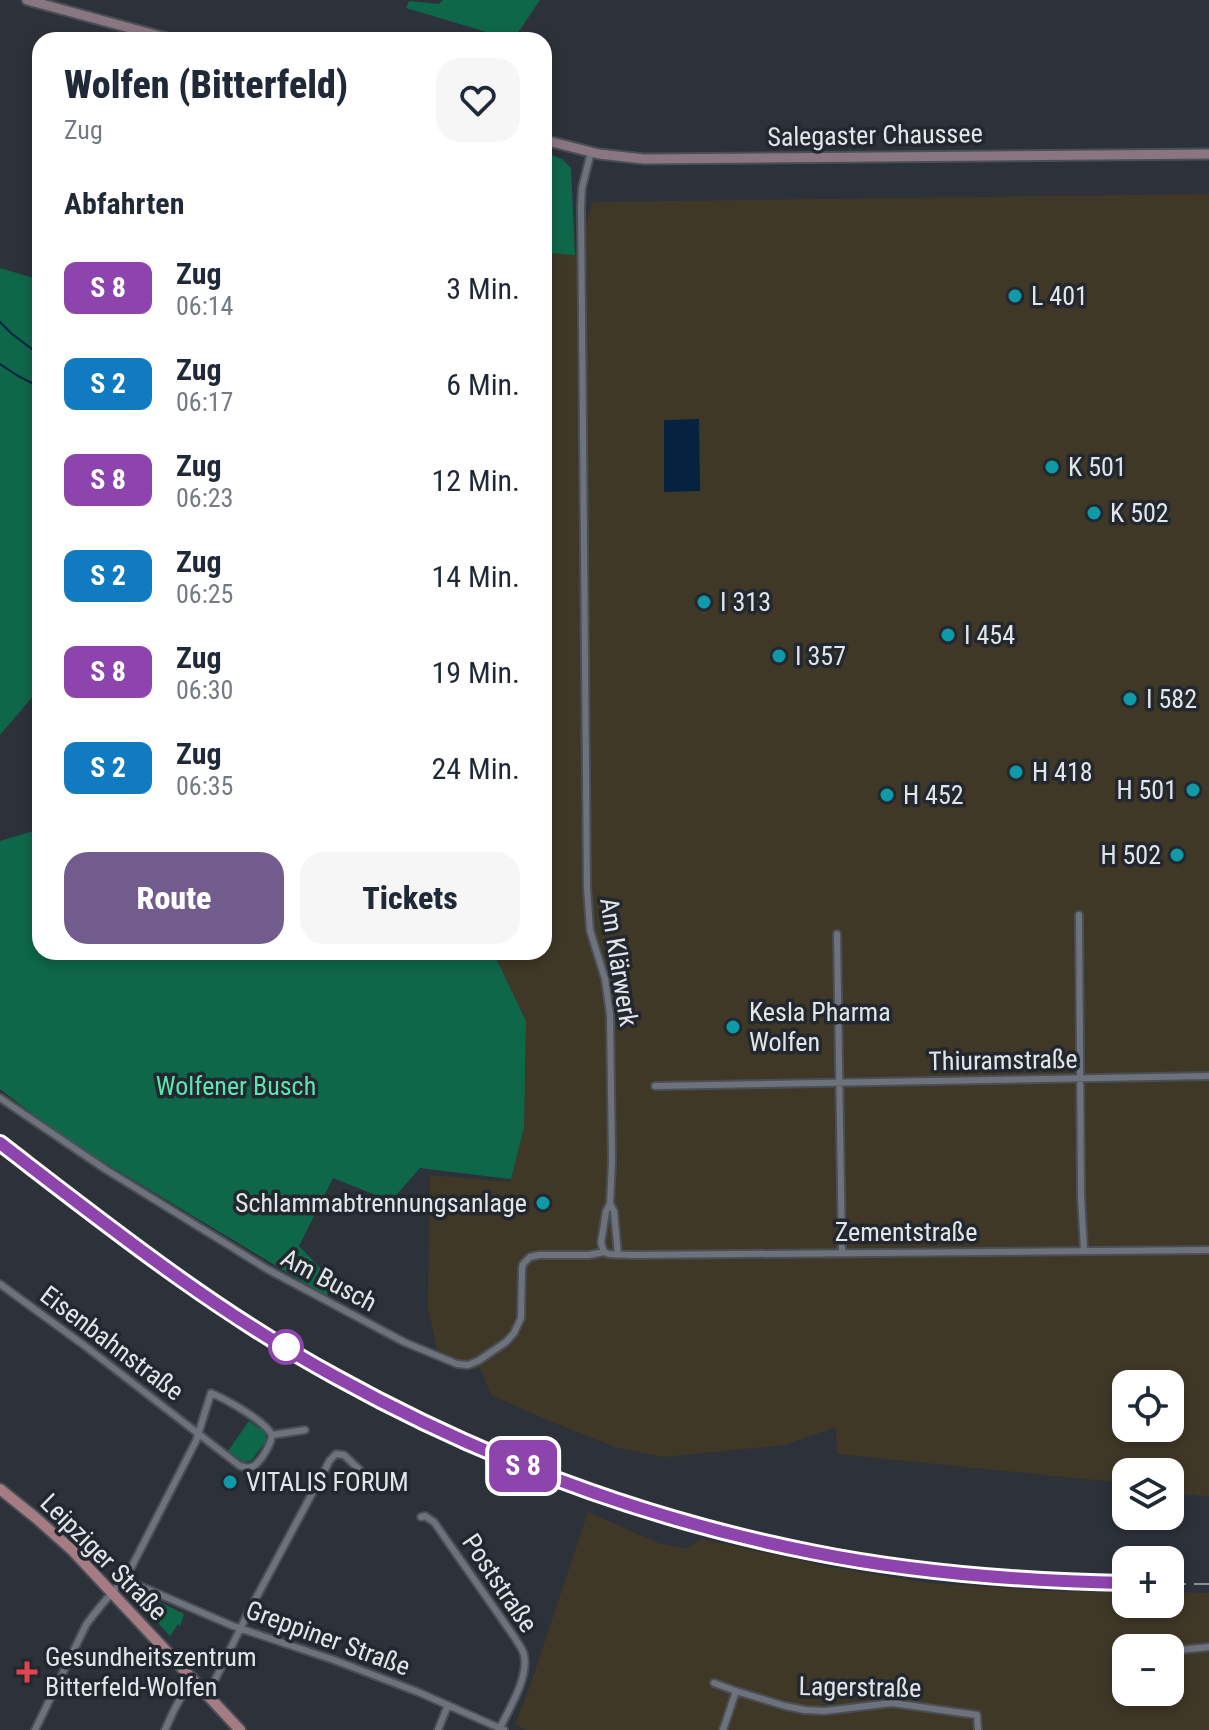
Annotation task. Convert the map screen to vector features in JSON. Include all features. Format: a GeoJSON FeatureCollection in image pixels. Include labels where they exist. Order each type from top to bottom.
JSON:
{"type":"FeatureCollection","features":[{"type":"Feature","properties":{"kind":"main road"},"geometry":{"type":"LineString","coordinates":[[27,0],[145,32]]}},
{"type":"Feature","properties":{"kind":"main road","name":"Salegaster Chaussee"},"geometry":{"type":"LineString","coordinates":[[552,142],[610,156],[644,159],[1209,154]]}},
{"type":"Feature","properties":{"kind":"main road","name":"Leipziger Straße"},"geometry":{"type":"LineString","coordinates":[[0,1489],[61,1539],[240,1730]]}},
{"type":"Feature","properties":{"kind":"street","name":"Am Klärwerk"},"geometry":{"type":"LineString","coordinates":[[591,152],[582,188],[581,207],[587,900],[591,935],[610,1006],[612,1161],[610,1204],[601,1243],[604,1252]]}},
{"type":"Feature","properties":{"kind":"street"},"geometry":{"type":"LineString","coordinates":[[1079,915],[1084,1251]]}},
{"type":"Feature","properties":{"kind":"street"},"geometry":{"type":"LineString","coordinates":[[837,934],[842,1253]]}},
{"type":"Feature","properties":{"kind":"street","name":"Thiuramstraße"},"geometry":{"type":"LineString","coordinates":[[655,1086],[1209,1076]]}},
{"type":"Feature","properties":{"kind":"street","name":"Am Busch"},"geometry":{"type":"LineString","coordinates":[[0,1098],[105,1169],[267,1269],[404,1342],[457,1364],[468,1365],[478,1361],[514,1333],[521,1318],[521,1274],[527,1260],[539,1255],[604,1252]]}},
{"type":"Feature","properties":{"kind":"street","name":"Am Klärwerk"},"geometry":{"type":"LineString","coordinates":[[610,1204],[614,1211],[618,1255]]}},
{"type":"Feature","properties":{"kind":"street","name":"Zementstraße"},"geometry":{"type":"LineString","coordinates":[[604,1252],[618,1255],[1209,1250]]}},
{"type":"Feature","properties":{"kind":"street","name":"Eisenbahnstraße"},"geometry":{"type":"LineString","coordinates":[[0,1284],[240,1466],[256,1464],[271,1443],[272,1435]]}},
{"type":"Feature","properties":{"kind":"street"},"geometry":{"type":"LineString","coordinates":[[35,1730],[86,1625],[132,1566],[199,1433],[211,1393],[269,1429],[272,1435],[305,1430]]}},
{"type":"Feature","properties":{"kind":"street"},"geometry":{"type":"LineString","coordinates":[[205,1693],[214,1682],[330,1460],[340,1454],[349,1458],[363,1473]]}},
{"type":"Feature","properties":{"kind":"street","name":"Poststraße"},"geometry":{"type":"LineString","coordinates":[[421,1517],[434,1522],[524,1655],[518,1694],[502,1729]]}},
{"type":"Feature","properties":{"kind":"street","name":"Greppiner Straße"},"geometry":{"type":"LineString","coordinates":[[138,1585],[199,1613],[334,1660],[502,1729]]}},
{"type":"Feature","properties":{"kind":"street"},"geometry":{"type":"LineString","coordinates":[[1184,1650],[1209,1647]]}},
{"type":"Feature","properties":{"kind":"street"},"geometry":{"type":"LineString","coordinates":[[165,1730],[182,1694],[194,1681]]}},
{"type":"Feature","properties":{"kind":"street","name":"Lagerstraße"},"geometry":{"type":"LineString","coordinates":[[714,1683],[805,1710],[825,1711],[892,1703],[977,1715],[978,1730]]}},
{"type":"Feature","properties":{"kind":"street"},"geometry":{"type":"LineString","coordinates":[[723,1730],[736,1691]]}},
{"type":"Feature","properties":{"kind":"street"},"geometry":{"type":"LineString","coordinates":[[438,1730],[448,1705]]}},
{"type":"Feature","properties":{"kind":"shaded area"},"geometry":{"type":"Polygon","coordinates":[[[1209,194],[1209,1496],[1184,1494],[1184,1458],[1112,1458],[1112,1482],[837,1454],[836,1427],[784,1445],[663,1457],[615,1447],[545,1419],[491,1395],[480,1368],[467,1370],[440,1362],[428,1308],[430,1175],[510,1182],[524,1127],[526,1021],[497,960],[552,960],[552,253],[575,255],[593,202],[1209,194]]]}},
{"type":"Feature","properties":{"kind":"shaded area"},"geometry":{"type":"Polygon","coordinates":[[[588,1512],[658,1543],[686,1549],[701,1539],[829,1567],[928,1583],[1112,1592],[1112,1618],[1184,1618],[1184,1592],[1209,1593],[1209,1730],[526,1730],[515,1724],[588,1512]]]}},
{"type":"Feature","properties":{"kind":"green space"},"geometry":{"type":"Polygon","coordinates":[[[443,0],[540,0],[518,32],[486,32],[406,8],[409,1],[439,4],[443,0]]]}},
{"type":"Feature","properties":{"kind":"green space"},"geometry":{"type":"Polygon","coordinates":[[[552,155],[571,168],[575,255],[552,253],[552,155]]]}},
{"type":"Feature","properties":{"kind":"green space"},"geometry":{"type":"Polygon","coordinates":[[[0,268],[32,278],[32,697],[0,735],[0,268]]]}},
{"type":"Feature","properties":{"kind":"green space","name":"Wolfener Busch"},"geometry":{"type":"Polygon","coordinates":[[[32,831],[32,960],[497,960],[526,1021],[524,1127],[511,1179],[420,1168],[391,1201],[333,1178],[299,1246],[324,1272],[328,1297],[65,1139],[0,1089],[0,841],[32,831]]]}},
{"type":"Feature","properties":{"kind":"green space"},"geometry":{"type":"Polygon","coordinates":[[[249,1421],[265,1432],[267,1440],[251,1461],[243,1462],[228,1451],[249,1421]]]}},
{"type":"Feature","properties":{"kind":"green space"},"geometry":{"type":"Polygon","coordinates":[[[144,1594],[184,1614],[180,1626],[178,1624],[170,1636],[139,1603],[140,1596],[144,1594]]]}},
{"type":"Feature","properties":{"kind":"water"},"geometry":{"type":"Polygon","coordinates":[[[699,419],[700,491],[664,492],[664,420],[699,419]]]}},
{"type":"Feature","properties":{"kind":"waterway"},"geometry":{"type":"LineString","coordinates":[[0,322],[32,349]]}},
{"type":"Feature","properties":{"kind":"waterway"},"geometry":{"type":"LineString","coordinates":[[0,364],[32,383]]}},
{"type":"Feature","properties":{"kind":"railway"},"geometry":{"type":"LineString","coordinates":[[0,1143],[164,1266],[248,1324],[400,1411],[532,1470],[668,1516],[808,1551],[941,1572],[1112,1583]]}},
{"type":"Feature","properties":{"kind":"railway"},"geometry":{"type":"LineString","coordinates":[[1184,1584],[1209,1584]]}},
{"type":"Feature","properties":{"kind":"train"},"geometry":{"type":"LineString","coordinates":[[0,1143],[134,1245],[274,1340],[382,1402],[531,1469],[672,1518],[815,1553],[974,1576],[1112,1583]]}},
{"type":"Feature","properties":{"kind":"place","name":"L 401"},"geometry":{"type":"Point","coordinates":[1015,296]}},
{"type":"Feature","properties":{"kind":"place","name":"K 501"},"geometry":{"type":"Point","coordinates":[1052,467]}},
{"type":"Feature","properties":{"kind":"place","name":"K 502"},"geometry":{"type":"Point","coordinates":[1094,513]}},
{"type":"Feature","properties":{"kind":"place","name":"I 313"},"geometry":{"type":"Point","coordinates":[704,602]}},
{"type":"Feature","properties":{"kind":"place","name":"I 454"},"geometry":{"type":"Point","coordinates":[948,635]}},
{"type":"Feature","properties":{"kind":"place","name":"I 357"},"geometry":{"type":"Point","coordinates":[779,656]}},
{"type":"Feature","properties":{"kind":"place","name":"I 582"},"geometry":{"type":"Point","coordinates":[1130,699]}},
{"type":"Feature","properties":{"kind":"place","name":"H 418"},"geometry":{"type":"Point","coordinates":[1016,772]}},
{"type":"Feature","properties":{"kind":"place","name":"H 501"},"geometry":{"type":"Point","coordinates":[1193,790]}},
{"type":"Feature","properties":{"kind":"place","name":"H 452"},"geometry":{"type":"Point","coordinates":[887,795]}},
{"type":"Feature","properties":{"kind":"place","name":"H 502"},"geometry":{"type":"Point","coordinates":[1177,855]}},
{"type":"Feature","properties":{"kind":"place","name":"Kesla Pharma Wolfen"},"geometry":{"type":"Point","coordinates":[733,1027]}},
{"type":"Feature","properties":{"kind":"place","name":"Schlammabtrennungsanlage"},"geometry":{"type":"Point","coordinates":[543,1203]}},
{"type":"Feature","properties":{"kind":"place","name":"VITALIS FORUM"},"geometry":{"type":"Point","coordinates":[230,1482]}},
{"type":"Feature","properties":{"kind":"place","name":"Gesundheitszentrum Bitterfeld-Wolfen"},"geometry":{"type":"Point","coordinates":[27,1672]}}]}
